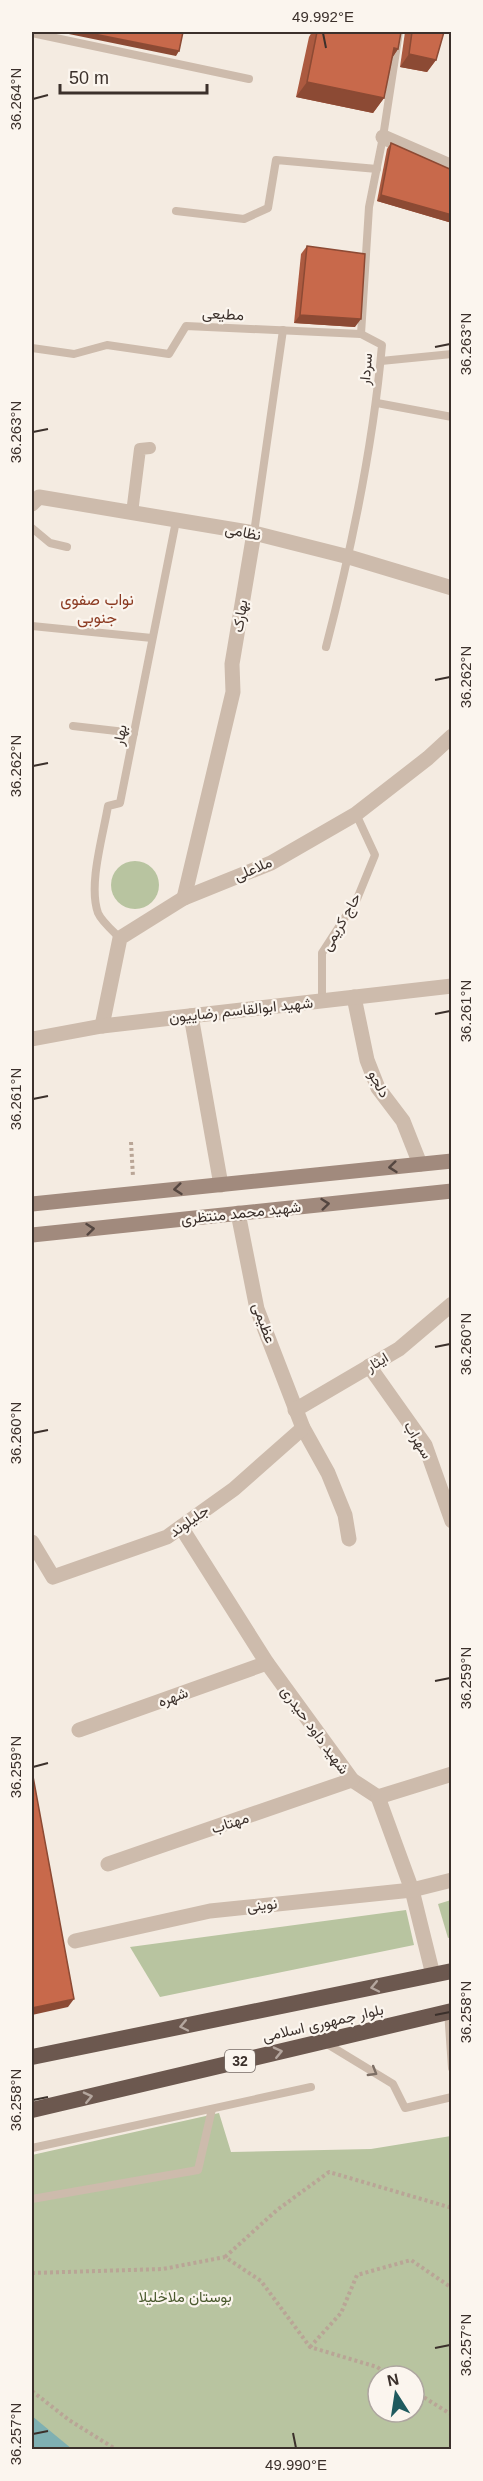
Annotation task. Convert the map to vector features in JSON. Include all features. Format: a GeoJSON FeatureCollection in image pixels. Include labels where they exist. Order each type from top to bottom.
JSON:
{"type":"FeatureCollection","features":[{"type":"Feature","properties":{"kind":"highway","name":"بلوار جمهوری اسلامی"},"geometry":{"type":"LineString","coordinates":[[32,2057],[452,1971]]}},
{"type":"Feature","properties":{"kind":"highway","name":"بلوار جمهوری اسلامی"},"geometry":{"type":"LineString","coordinates":[[32,2110],[450,2011]]}},
{"type":"Feature","properties":{"kind":"main road","name":"شهید محمد منتظری"},"geometry":{"type":"LineString","coordinates":[[32,1204],[452,1161]]}},
{"type":"Feature","properties":{"kind":"main road","name":"شهید محمد منتظری"},"geometry":{"type":"LineString","coordinates":[[32,1235],[452,1191]]}},
{"type":"Feature","properties":{"kind":"street"},"geometry":{"type":"LineString","coordinates":[[383,137],[452,167]]}},
{"type":"Feature","properties":{"kind":"street"},"geometry":{"type":"LineString","coordinates":[[132,513],[140,449],[150,448]]}},
{"type":"Feature","properties":{"kind":"street","name":"نظامی"},"geometry":{"type":"LineString","coordinates":[[32,504],[39,497],[254,533],[349,557],[452,588]]}},
{"type":"Feature","properties":{"kind":"street","name":"بهارک"},"geometry":{"type":"LineString","coordinates":[[184,898],[233,692],[232,664],[254,533]]}},
{"type":"Feature","properties":{"kind":"street","name":"ملاعلی"},"geometry":{"type":"LineString","coordinates":[[120,938],[184,898],[271,863],[356,814],[428,758],[452,736]]}},
{"type":"Feature","properties":{"kind":"street"},"geometry":{"type":"LineString","coordinates":[[102,1026],[120,938]]}},
{"type":"Feature","properties":{"kind":"street","name":"شهید ابوالقاسم رضاییون"},"geometry":{"type":"LineString","coordinates":[[32,1039],[102,1026],[452,986]]}},
{"type":"Feature","properties":{"kind":"street","name":"دلجو"},"geometry":{"type":"LineString","coordinates":[[354,997],[367,1060],[378,1088],[403,1120],[420,1164]]}},
{"type":"Feature","properties":{"kind":"street"},"geometry":{"type":"LineString","coordinates":[[191,1016],[221,1185]]}},
{"type":"Feature","properties":{"kind":"street","name":"عظیمی"},"geometry":{"type":"LineString","coordinates":[[238,1213],[257,1309],[295,1410],[328,1473],[345,1515],[349,1539]]}},
{"type":"Feature","properties":{"kind":"street","name":"ایثار"},"geometry":{"type":"LineString","coordinates":[[295,1410],[399,1348],[452,1304]]}},
{"type":"Feature","properties":{"kind":"street","name":"سهراب"},"geometry":{"type":"LineString","coordinates":[[369,1366],[425,1445],[452,1521]]}},
{"type":"Feature","properties":{"kind":"street","name":"جلیلوند"},"geometry":{"type":"LineString","coordinates":[[32,1542],[53,1577],[167,1537],[250,1476],[303,1428]]}},
{"type":"Feature","properties":{"kind":"street","name":"شهید داود حیدری"},"geometry":{"type":"LineString","coordinates":[[181,1527],[267,1663],[352,1780],[378,1797]]}},
{"type":"Feature","properties":{"kind":"street","name":"شهره"},"geometry":{"type":"LineString","coordinates":[[79,1730],[267,1663]]}},
{"type":"Feature","properties":{"kind":"street"},"geometry":{"type":"LineString","coordinates":[[432,1975],[412,1890],[378,1797],[452,1774]]}},
{"type":"Feature","properties":{"kind":"street","name":"مهتاب"},"geometry":{"type":"LineString","coordinates":[[108,1864],[352,1780]]}},
{"type":"Feature","properties":{"kind":"street","name":"نوینی"},"geometry":{"type":"LineString","coordinates":[[75,1941],[210,1911],[412,1890],[452,1880]]}},
{"type":"Feature","properties":{"kind":"lane","name":"سردار"},"geometry":{"type":"LineString","coordinates":[[326,647],[349,557],[377,403],[382,345],[361,334],[369,207],[383,137],[399,32]]}},
{"type":"Feature","properties":{"kind":"lane"},"geometry":{"type":"LineString","coordinates":[[32,33],[249,79]]}},
{"type":"Feature","properties":{"kind":"lane"},"geometry":{"type":"LineString","coordinates":[[176,211],[244,219],[268,208],[276,160],[377,169]]}},
{"type":"Feature","properties":{"kind":"lane","name":"مطیعی"},"geometry":{"type":"LineString","coordinates":[[32,348],[74,354],[107,345],[169,354],[186,326],[361,334]]}},
{"type":"Feature","properties":{"kind":"lane","name":"بهارک"},"geometry":{"type":"LineString","coordinates":[[254,533],[283,330]]}},
{"type":"Feature","properties":{"kind":"lane"},"geometry":{"type":"LineString","coordinates":[[381,361],[452,354]]}},
{"type":"Feature","properties":{"kind":"lane"},"geometry":{"type":"LineString","coordinates":[[377,403],[452,417]]}},
{"type":"Feature","properties":{"kind":"lane","name":"بهار"},"geometry":{"type":"LineString","coordinates":[[120,938],[99,916],[95,898],[108,806],[120,803],[176,521]]}},
{"type":"Feature","properties":{"kind":"lane"},"geometry":{"type":"LineString","coordinates":[[32,528],[50,543],[67,547]]}},
{"type":"Feature","properties":{"kind":"lane"},"geometry":{"type":"LineString","coordinates":[[32,626],[152,638]]}},
{"type":"Feature","properties":{"kind":"lane"},"geometry":{"type":"LineString","coordinates":[[73,726],[134,733]]}},
{"type":"Feature","properties":{"kind":"lane","name":"حاج کریمی"},"geometry":{"type":"LineString","coordinates":[[322,1001],[322,953],[357,899],[375,855],[356,814]]}},
{"type":"Feature","properties":{"kind":"lane"},"geometry":{"type":"LineString","coordinates":[[450,2011],[452,2068]]}},
{"type":"Feature","properties":{"kind":"lane"},"geometry":{"type":"LineString","coordinates":[[323,2042],[393,2084],[405,2108],[452,2097]]}},
{"type":"Feature","properties":{"kind":"lane"},"geometry":{"type":"LineString","coordinates":[[32,2148],[311,2086]]}},
{"type":"Feature","properties":{"kind":"lane"},"geometry":{"type":"LineString","coordinates":[[32,2199],[198,2170],[212,2109]]}},
{"type":"Feature","properties":{"kind":"path"},"geometry":{"type":"LineString","coordinates":[[131,1142],[134,1193]]}},
{"type":"Feature","properties":{"kind":"path"},"geometry":{"type":"LineString","coordinates":[[32,2273],[164,2269],[225,2257],[278,2210],[328,2172],[452,2208]]}},
{"type":"Feature","properties":{"kind":"path"},"geometry":{"type":"LineString","coordinates":[[225,2257],[261,2281],[310,2347],[366,2364]]}},
{"type":"Feature","properties":{"kind":"path"},"geometry":{"type":"LineString","coordinates":[[310,2347],[341,2313],[357,2275],[411,2260],[452,2288]]}},
{"type":"Feature","properties":{"kind":"path"},"geometry":{"type":"LineString","coordinates":[[32,2391],[69,2420],[117,2450]]}},
{"type":"Feature","properties":{"kind":"path"},"geometry":{"type":"LineString","coordinates":[[426,2399],[452,2415]]}},
{"type":"Feature","properties":{"kind":"green space"},"geometry":{"type":"Polygon","coordinates":[[[135,861],[152,868],[159,885],[152,902],[135,909],[118,902],[111,885],[118,868],[135,861]]]}},
{"type":"Feature","properties":{"kind":"green space"},"geometry":{"type":"Polygon","coordinates":[[[451,1900],[451,1937],[448,1938],[438,1904],[451,1900]]]}},
{"type":"Feature","properties":{"kind":"green space"},"geometry":{"type":"Polygon","coordinates":[[[406,1910],[414,1945],[160,1997],[130,1947],[406,1910]]]}},
{"type":"Feature","properties":{"kind":"green space","name":"بوستان ملاخلیلا"},"geometry":{"type":"Polygon","coordinates":[[[219,2113],[231,2152],[371,2149],[451,2136],[451,2449],[32,2449],[32,2155],[219,2113]]]}},
{"type":"Feature","properties":{"kind":"water"},"geometry":{"type":"Polygon","coordinates":[[[32,2416],[72,2449],[32,2449],[32,2416]]]}},
{"type":"Feature","properties":{"kind":"building"},"geometry":{"type":"Polygon","coordinates":[[[84,32],[183,32],[179,51],[84,32]]]}},
{"type":"Feature","properties":{"kind":"building"},"geometry":{"type":"Polygon","coordinates":[[[317,32],[401,32],[398,49],[394,48],[384,98],[307,82],[317,32]]]}},
{"type":"Feature","properties":{"kind":"building"},"geometry":{"type":"Polygon","coordinates":[[[412,32],[444,32],[436,60],[409,54],[412,32]]]}},
{"type":"Feature","properties":{"kind":"building"},"geometry":{"type":"Polygon","coordinates":[[[391,143],[452,170],[452,215],[381,195],[391,143]]]}},
{"type":"Feature","properties":{"kind":"building"},"geometry":{"type":"Polygon","coordinates":[[[307,246],[365,254],[361,319],[300,315],[307,246]]]}},
{"type":"Feature","properties":{"kind":"building"},"geometry":{"type":"Polygon","coordinates":[[[32,1771],[74,1999],[32,2008],[32,1771]]]}},
{"type":"Feature","properties":{"kind":"district","name":"نواب صفوی جنوبی"},"geometry":{"type":"Point","coordinates":[97,608]}}]}
